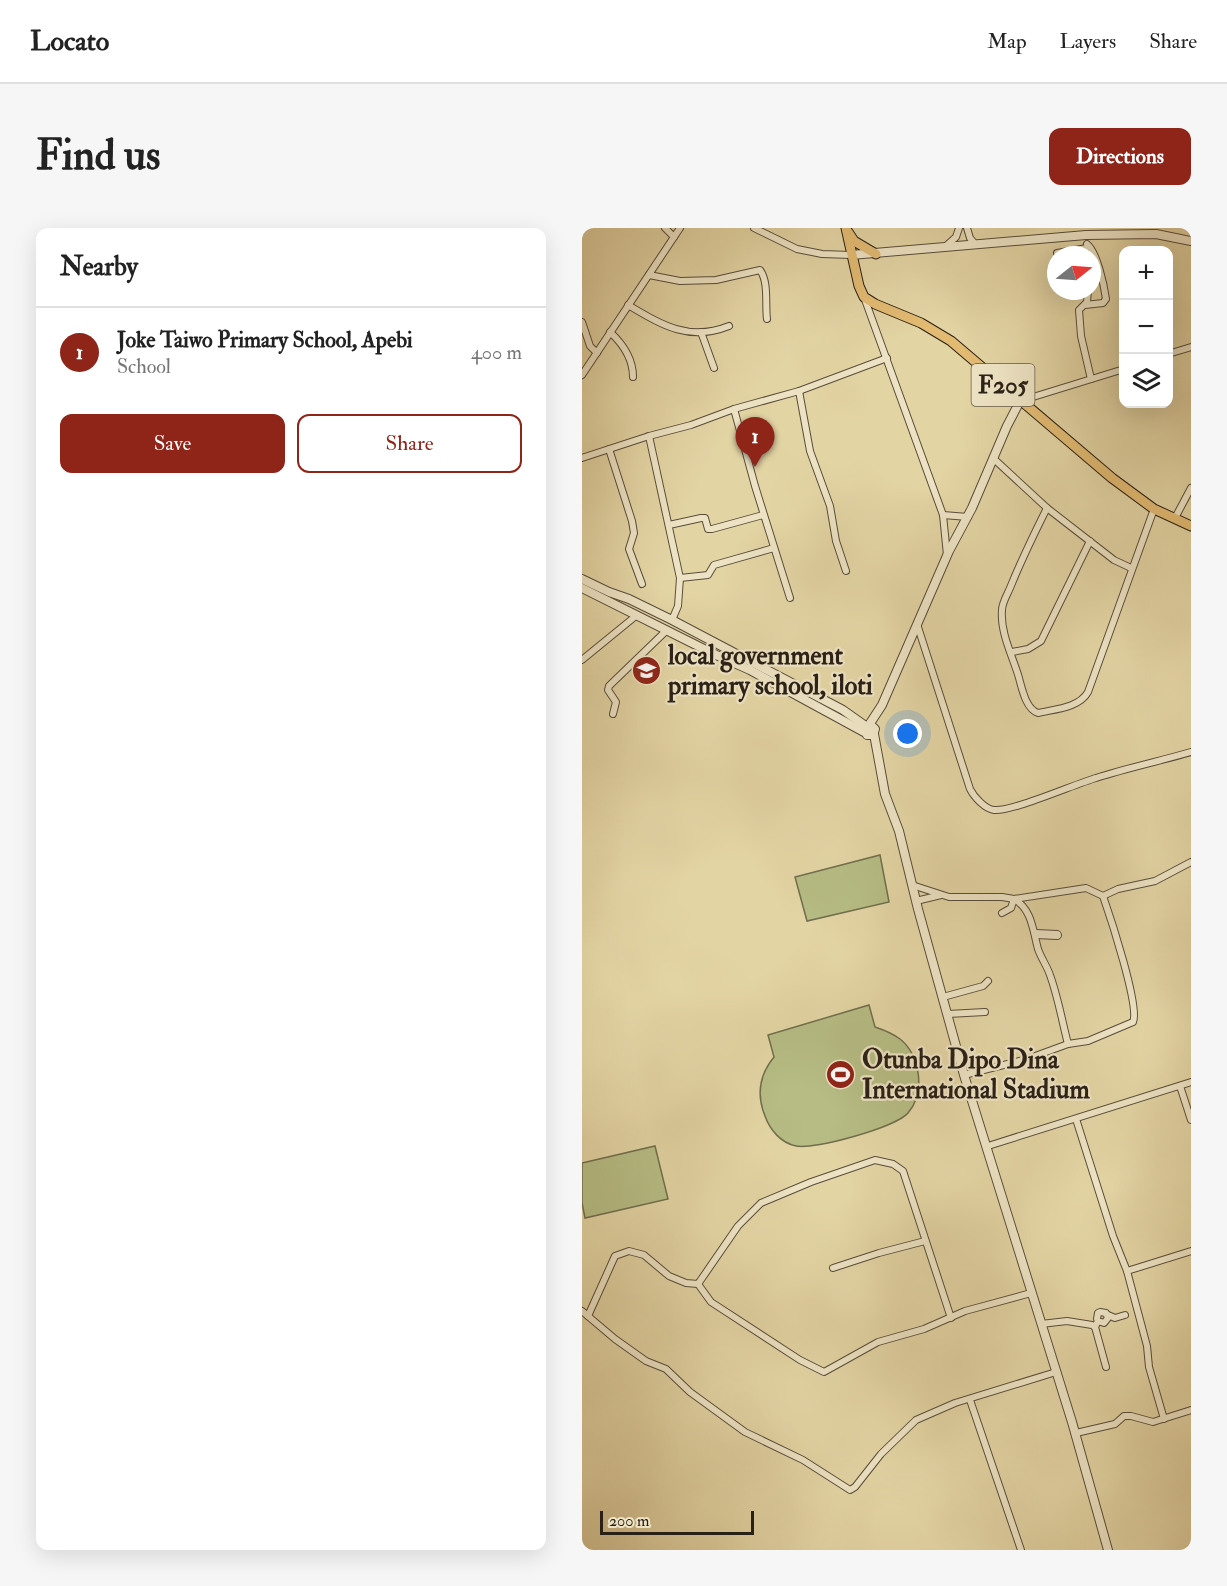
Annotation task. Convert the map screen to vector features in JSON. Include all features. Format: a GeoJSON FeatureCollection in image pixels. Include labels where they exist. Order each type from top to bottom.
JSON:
{"type":"FeatureCollection","features":[{"type":"Feature","properties":{"kind":"main road"},"geometry":{"type":"LineString","coordinates":[[846,229],[859,286],[864,297]]}},
{"type":"Feature","properties":{"kind":"main road"},"geometry":{"type":"LineString","coordinates":[[846,229],[854,241],[876,254]]}},
{"type":"Feature","properties":{"kind":"main road","name":"F205"},"geometry":{"type":"LineString","coordinates":[[864,297],[875,304],[921,323],[951,341],[1088,459],[1154,509],[1191,526]]}},
{"type":"Feature","properties":{"kind":"street"},"geometry":{"type":"LineString","coordinates":[[665,228],[674,237]]}},
{"type":"Feature","properties":{"kind":"street"},"geometry":{"type":"LineString","coordinates":[[582,375],[680,228]]}},
{"type":"Feature","properties":{"kind":"street"},"geometry":{"type":"LineString","coordinates":[[754,228],[797,249],[822,254],[851,255],[975,244],[1086,246],[1145,231],[1191,241]]}},
{"type":"Feature","properties":{"kind":"street"},"geometry":{"type":"LineString","coordinates":[[946,246],[956,237],[959,228]]}},
{"type":"Feature","properties":{"kind":"street"},"geometry":{"type":"LineString","coordinates":[[967,228],[975,244]]}},
{"type":"Feature","properties":{"kind":"street"},"geometry":{"type":"LineString","coordinates":[[648,275],[680,281],[716,280],[760,270],[763,274],[766,320]]}},
{"type":"Feature","properties":{"kind":"street"},"geometry":{"type":"LineString","coordinates":[[1091,379],[1079,310],[1085,305],[1103,303],[1106,299],[1101,279]]}},
{"type":"Feature","properties":{"kind":"street"},"geometry":{"type":"LineString","coordinates":[[864,297],[943,515],[947,558]]}},
{"type":"Feature","properties":{"kind":"street"},"geometry":{"type":"LineString","coordinates":[[1085,305],[1086,300]]}},
{"type":"Feature","properties":{"kind":"street"},"geometry":{"type":"LineString","coordinates":[[628,305],[659,323],[684,332],[718,330],[729,326]]}},
{"type":"Feature","properties":{"kind":"street"},"geometry":{"type":"LineString","coordinates":[[582,322],[590,346],[597,353]]}},
{"type":"Feature","properties":{"kind":"street"},"geometry":{"type":"LineString","coordinates":[[610,332],[622,344],[633,369],[633,377]]}},
{"type":"Feature","properties":{"kind":"street"},"geometry":{"type":"LineString","coordinates":[[700,332],[714,368]]}},
{"type":"Feature","properties":{"kind":"street"},"geometry":{"type":"LineString","coordinates":[[1173,352],[1191,347]]}},
{"type":"Feature","properties":{"kind":"street"},"geometry":{"type":"LineString","coordinates":[[582,458],[691,425],[734,409],[799,391],[887,358]]}},
{"type":"Feature","properties":{"kind":"street"},"geometry":{"type":"LineString","coordinates":[[1108,1550],[1076,1433],[964,1075],[899,831],[885,794],[871,730],[917,624],[1020,401],[1119,371]]}},
{"type":"Feature","properties":{"kind":"street"},"geometry":{"type":"LineString","coordinates":[[799,391],[810,451],[830,506],[836,541],[846,571]]}},
{"type":"Feature","properties":{"kind":"street"},"geometry":{"type":"LineString","coordinates":[[734,409],[790,598]]}},
{"type":"Feature","properties":{"kind":"street"},"geometry":{"type":"LineString","coordinates":[[649,436],[680,578],[678,606],[672,620]]}},
{"type":"Feature","properties":{"kind":"street"},"geometry":{"type":"LineString","coordinates":[[609,449],[632,521],[634,533],[629,549],[642,584]]}},
{"type":"Feature","properties":{"kind":"street"},"geometry":{"type":"LineString","coordinates":[[993,459],[1047,508],[1114,560],[1131,568]]}},
{"type":"Feature","properties":{"kind":"street"},"geometry":{"type":"LineString","coordinates":[[1175,518],[1191,488]]}},
{"type":"Feature","properties":{"kind":"street"},"geometry":{"type":"LineString","coordinates":[[1047,508],[1023,555],[1002,609],[1006,639],[1020,682],[1032,711],[1038,713],[1081,701],[1088,692],[1154,509]]}},
{"type":"Feature","properties":{"kind":"street"},"geometry":{"type":"LineString","coordinates":[[669,525],[705,518],[708,529],[712,529],[764,515]]}},
{"type":"Feature","properties":{"kind":"street"},"geometry":{"type":"LineString","coordinates":[[943,515],[968,517]]}},
{"type":"Feature","properties":{"kind":"street"},"geometry":{"type":"LineString","coordinates":[[1012,652],[1028,649],[1041,642],[1090,541]]}},
{"type":"Feature","properties":{"kind":"street"},"geometry":{"type":"LineString","coordinates":[[680,578],[708,575],[714,565],[774,548]]}},
{"type":"Feature","properties":{"kind":"street"},"geometry":{"type":"LineString","coordinates":[[582,579],[672,620],[843,710],[871,730]]}},
{"type":"Feature","properties":{"kind":"street"},"geometry":{"type":"LineString","coordinates":[[582,588],[871,730]]}},
{"type":"Feature","properties":{"kind":"street"},"geometry":{"type":"LineString","coordinates":[[582,660],[637,615]]}},
{"type":"Feature","properties":{"kind":"street"},"geometry":{"type":"LineString","coordinates":[[917,624],[970,789],[975,797],[989,809],[996,811],[1015,806],[1097,777],[1191,752]]}},
{"type":"Feature","properties":{"kind":"street"},"geometry":{"type":"LineString","coordinates":[[613,714],[616,702],[608,688],[668,630]]}},
{"type":"Feature","properties":{"kind":"street"},"geometry":{"type":"LineString","coordinates":[[1103,896],[1118,889],[1155,881],[1191,862]]}},
{"type":"Feature","properties":{"kind":"street"},"geometry":{"type":"LineString","coordinates":[[912,885],[941,895],[1014,899],[1086,888],[1103,896],[1117,939],[1136,1016],[1133,1022],[1088,1041],[1068,1044],[1027,1059],[964,1075]]}},
{"type":"Feature","properties":{"kind":"street"},"geometry":{"type":"LineString","coordinates":[[916,901],[941,895]]}},
{"type":"Feature","properties":{"kind":"street"},"geometry":{"type":"LineString","coordinates":[[1002,913],[1011,908],[1014,899]]}},
{"type":"Feature","properties":{"kind":"street"},"geometry":{"type":"LineString","coordinates":[[1014,899],[1026,909],[1036,934],[1038,949],[1050,973],[1068,1044]]}},
{"type":"Feature","properties":{"kind":"street"},"geometry":{"type":"LineString","coordinates":[[1036,934],[1057,935]]}},
{"type":"Feature","properties":{"kind":"street"},"geometry":{"type":"LineString","coordinates":[[943,997],[983,986],[987,981]]}},
{"type":"Feature","properties":{"kind":"street"},"geometry":{"type":"LineString","coordinates":[[948,1014],[985,1012]]}},
{"type":"Feature","properties":{"kind":"street"},"geometry":{"type":"LineString","coordinates":[[988,1146],[1191,1082]]}},
{"type":"Feature","properties":{"kind":"street"},"geometry":{"type":"LineString","coordinates":[[1180,1086],[1191,1120]]}},
{"type":"Feature","properties":{"kind":"street"},"geometry":{"type":"LineString","coordinates":[[1076,1119],[1113,1236],[1127,1271],[1147,1346],[1149,1367],[1164,1419]]}},
{"type":"Feature","properties":{"kind":"street"},"geometry":{"type":"LineString","coordinates":[[698,1284],[738,1226],[761,1203],[811,1182],[874,1160],[892,1164],[903,1171],[951,1318]]}},
{"type":"Feature","properties":{"kind":"street"},"geometry":{"type":"LineString","coordinates":[[833,1268],[925,1241]]}},
{"type":"Feature","properties":{"kind":"street"},"geometry":{"type":"LineString","coordinates":[[588,1316],[615,1256],[629,1251],[644,1255],[669,1276],[686,1283],[698,1284],[711,1302],[800,1360],[824,1372],[878,1342],[924,1329],[966,1311],[1031,1293]]}},
{"type":"Feature","properties":{"kind":"street"},"geometry":{"type":"LineString","coordinates":[[1127,1271],[1191,1251]]}},
{"type":"Feature","properties":{"kind":"street"},"geometry":{"type":"LineString","coordinates":[[582,1311],[646,1361],[666,1369],[690,1392],[745,1432],[803,1460],[850,1490],[855,1487],[881,1454],[916,1420],[938,1410],[1056,1372]]}},
{"type":"Feature","properties":{"kind":"street"},"geometry":{"type":"LineString","coordinates":[[1041,1324],[1067,1321],[1096,1324],[1104,1323],[1108,1316],[1118,1318],[1125,1315]]}},
{"type":"Feature","properties":{"kind":"street"},"geometry":{"type":"LineString","coordinates":[[1096,1324],[1106,1367]]}},
{"type":"Feature","properties":{"kind":"street"},"geometry":{"type":"LineString","coordinates":[[970,1400],[1021,1550]]}},
{"type":"Feature","properties":{"kind":"street"},"geometry":{"type":"LineString","coordinates":[[1076,1433],[1115,1424],[1125,1416],[1153,1422],[1191,1410]]}},
{"type":"Feature","properties":{"kind":"green space"},"geometry":{"type":"Polygon","coordinates":[[[880,855],[889,902],[807,921],[795,877],[880,855]]]}},
{"type":"Feature","properties":{"kind":"green space","name":"Otunba Dipo Dina International Stadium"},"geometry":{"type":"Polygon","coordinates":[[[869,1005],[875,1027],[900,1039],[912,1054],[919,1085],[914,1104],[901,1119],[872,1131],[837,1141],[806,1146],[796,1146],[786,1142],[770,1126],[762,1108],[761,1085],[765,1070],[774,1057],[768,1035],[869,1005]]]}},
{"type":"Feature","properties":{"kind":"green space"},"geometry":{"type":"Polygon","coordinates":[[[655,1146],[668,1199],[585,1218],[582,1203],[582,1163],[655,1146]]]}},
{"type":"Feature","properties":{"kind":"place","name":"Joke Taiwo Primary School, Apebi"},"geometry":{"type":"Point","coordinates":[755,467]}},
{"type":"Feature","properties":{"kind":"place","name":"local government primary school, iloti"},"geometry":{"type":"Point","coordinates":[647,670]}},
{"type":"Feature","properties":{"kind":"place","name":"Otunba Dipo Dina International Stadium"},"geometry":{"type":"Point","coordinates":[841,1074]}}]}
